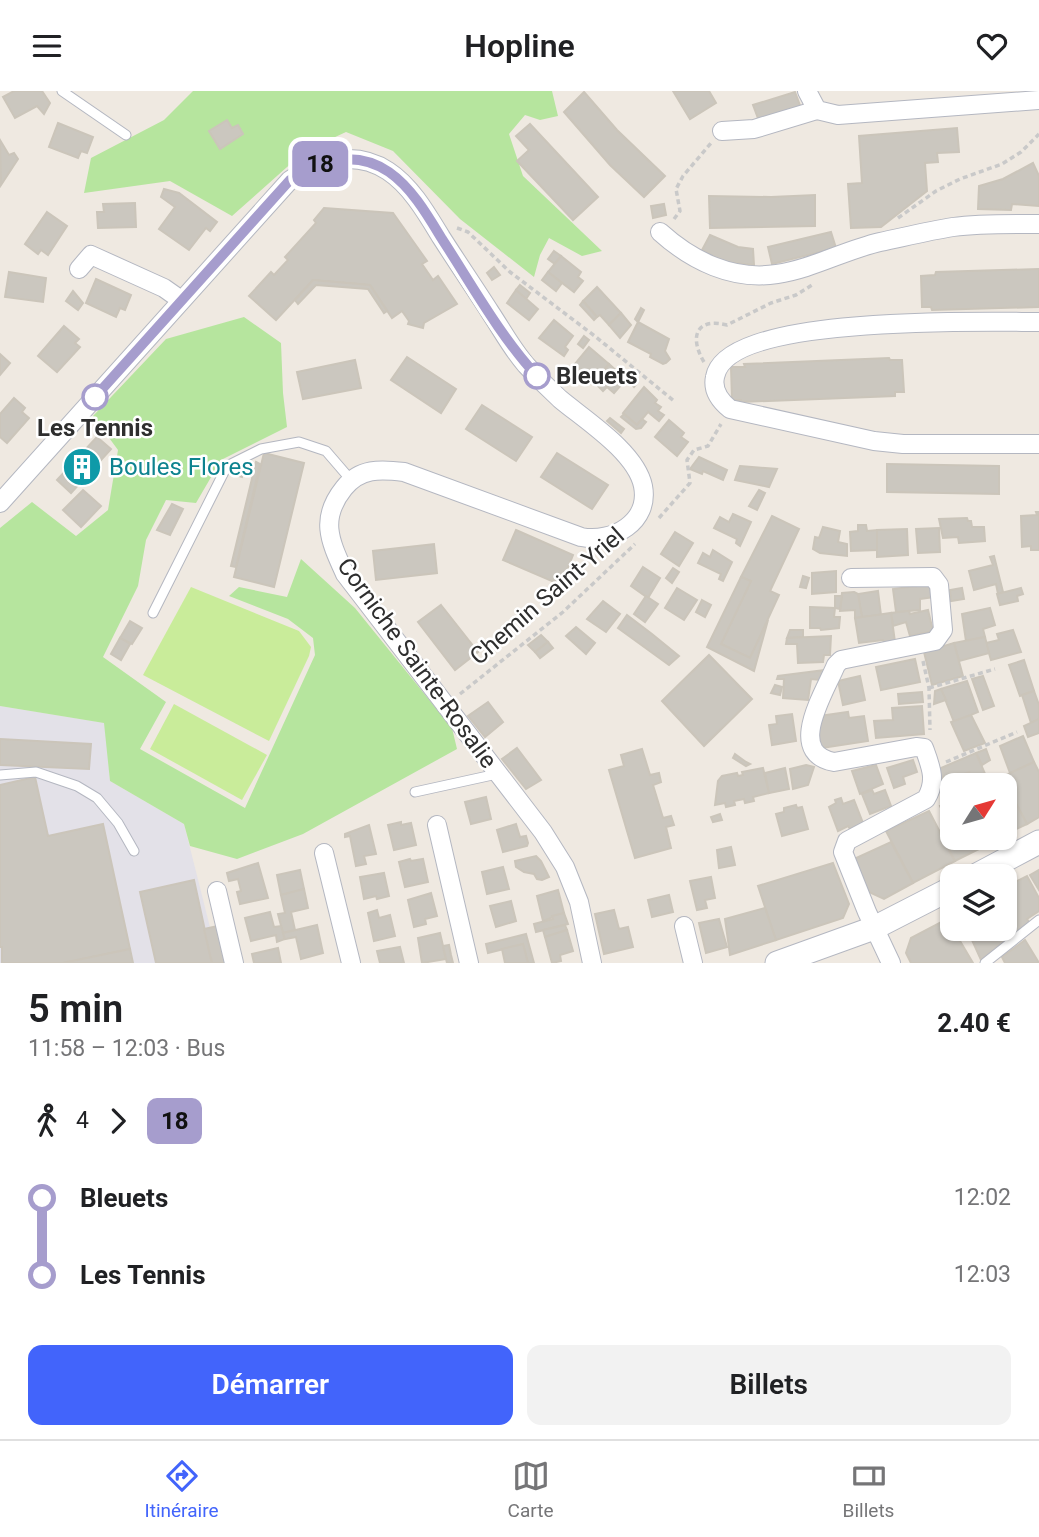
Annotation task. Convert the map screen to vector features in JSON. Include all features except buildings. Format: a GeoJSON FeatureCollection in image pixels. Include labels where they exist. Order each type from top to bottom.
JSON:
{"type":"FeatureCollection","features":[{"type":"Feature","properties":{"kind":"street"},"geometry":{"type":"LineString","coordinates":[[807,91],[817,110]]}},
{"type":"Feature","properties":{"kind":"street"},"geometry":{"type":"LineString","coordinates":[[722,131],[754,129],[817,110],[838,115],[1039,100]]}},
{"type":"Feature","properties":{"kind":"street"},"geometry":{"type":"LineString","coordinates":[[0,503],[290,180],[327,161],[358,159],[388,171],[405,187],[526,365],[558,397],[618,448],[635,467],[643,485],[641,509],[631,524],[608,537],[590,539],[404,472],[365,471],[351,480]]}},
{"type":"Feature","properties":{"kind":"street"},"geometry":{"type":"LineString","coordinates":[[660,232],[695,258],[737,274],[758,276],[778,274],[864,246],[932,231],[980,225],[1039,224]]}},
{"type":"Feature","properties":{"kind":"street"},"geometry":{"type":"LineString","coordinates":[[79,269],[91,255],[164,288],[181,300]]}},
{"type":"Feature","properties":{"kind":"street"},"geometry":{"type":"LineString","coordinates":[[1039,322],[933,321],[870,325],[777,337],[750,345],[721,363],[716,373],[715,392],[721,402],[730,409],[874,441],[903,444],[1039,444]]}},
{"type":"Feature","properties":{"kind":"street","name":"Corniche Sainte-Rosalie"},"geometry":{"type":"LineString","coordinates":[[351,480],[333,502],[329,515],[329,530],[345,574],[543,832],[565,867],[579,902],[593,963]]}},
{"type":"Feature","properties":{"kind":"street"},"geometry":{"type":"LineString","coordinates":[[851,578],[933,577],[939,585],[943,630],[935,641],[841,660],[836,665],[810,725],[813,753],[823,760],[834,762],[916,747],[924,748],[931,769],[933,788],[926,799],[847,841],[843,852],[891,963]]}},
{"type":"Feature","properties":{"kind":"street"},"geometry":{"type":"LineString","coordinates":[[437,825],[469,963]]}},
{"type":"Feature","properties":{"kind":"street"},"geometry":{"type":"LineString","coordinates":[[998,864],[1039,842]]}},
{"type":"Feature","properties":{"kind":"street"},"geometry":{"type":"LineString","coordinates":[[324,853],[351,963]]}},
{"type":"Feature","properties":{"kind":"street"},"geometry":{"type":"LineString","coordinates":[[217,891],[234,963]]}},
{"type":"Feature","properties":{"kind":"street"},"geometry":{"type":"LineString","coordinates":[[777,963],[874,928],[940,894]]}},
{"type":"Feature","properties":{"kind":"street"},"geometry":{"type":"LineString","coordinates":[[684,926],[693,963]]}},
{"type":"Feature","properties":{"kind":"lane"},"geometry":{"type":"LineString","coordinates":[[62,91],[126,135]]}},
{"type":"Feature","properties":{"kind":"lane"},"geometry":{"type":"LineString","coordinates":[[153,613],[227,467],[261,449],[299,442],[326,451],[351,480]]}},
{"type":"Feature","properties":{"kind":"lane"},"geometry":{"type":"LineString","coordinates":[[0,775],[36,772],[77,786],[97,798],[118,823],[134,851]]}},
{"type":"Feature","properties":{"kind":"lane"},"geometry":{"type":"LineString","coordinates":[[415,792],[498,774]]}},
{"type":"Feature","properties":{"kind":"lane"},"geometry":{"type":"LineString","coordinates":[[985,963],[1039,920]]}},
{"type":"Feature","properties":{"kind":"path"},"geometry":{"type":"LineString","coordinates":[[660,232],[680,211],[676,189],[722,131]]}},
{"type":"Feature","properties":{"kind":"path"},"geometry":{"type":"LineString","coordinates":[[892,222],[936,191],[1002,164],[1021,152],[1039,134]]}},
{"type":"Feature","properties":{"kind":"path"},"geometry":{"type":"LineString","coordinates":[[432,223],[450,224],[468,232],[510,272],[674,401]]}},
{"type":"Feature","properties":{"kind":"path"},"geometry":{"type":"LineString","coordinates":[[716,373],[702,359],[696,346],[697,334],[704,324],[712,321],[727,325],[771,303],[796,295],[815,283]]}},
{"type":"Feature","properties":{"kind":"path","name":"Chemin Saint-Yriel"},"geometry":{"type":"LineString","coordinates":[[652,526],[690,482],[687,460],[694,450],[708,446],[730,409]]}},
{"type":"Feature","properties":{"kind":"path","name":"Chemin Saint-Yriel"},"geometry":{"type":"LineString","coordinates":[[445,706],[563,613],[627,554],[643,535]]}},
{"type":"Feature","properties":{"kind":"path"},"geometry":{"type":"LineString","coordinates":[[919,645],[929,688],[930,734],[924,748]]}},
{"type":"Feature","properties":{"kind":"path"},"geometry":{"type":"LineString","coordinates":[[929,688],[995,669]]}},
{"type":"Feature","properties":{"kind":"path"},"geometry":{"type":"LineString","coordinates":[[931,769],[1017,732]]}},
{"type":"Feature","properties":{"kind":"shaded area"},"geometry":{"type":"Polygon","coordinates":[[[0,706],[105,723],[110,781],[184,824],[219,963],[0,963],[0,706]]]}},
{"type":"Feature","properties":{"kind":"green space"},"geometry":{"type":"Polygon","coordinates":[[[193,91],[552,91],[558,116],[540,120],[525,115],[509,134],[523,176],[602,251],[582,256],[549,238],[540,255],[534,277],[460,219],[393,151],[346,132],[305,151],[232,216],[170,181],[84,193],[91,158],[164,120],[193,91]]]}},
{"type":"Feature","properties":{"kind":"green space"},"geometry":{"type":"Polygon","coordinates":[[[244,317],[281,343],[287,427],[221,460],[196,503],[166,500],[146,540],[138,586],[103,657],[166,702],[140,749],[245,808],[315,655],[313,638],[288,619],[229,596],[239,587],[287,597],[301,559],[355,608],[452,728],[457,749],[303,834],[237,859],[190,846],[184,824],[110,781],[104,723],[0,706],[0,528],[32,502],[76,536],[108,510],[118,450],[93,416],[166,339],[244,317]]]}},
{"type":"Feature","properties":{"kind":"green space"},"geometry":{"type":"Polygon","coordinates":[[[191,587],[299,631],[311,647],[269,741],[143,675],[191,587]]]}},
{"type":"Feature","properties":{"kind":"green space"},"geometry":{"type":"Polygon","coordinates":[[[174,704],[267,755],[242,800],[150,749],[174,704]]]}},
{"type":"Feature","properties":{"kind":"bus line","name":"18"},"geometry":{"type":"LineString","coordinates":[[95,397],[281,188],[313,166],[337,159],[358,159],[377,165],[397,178],[432,223],[515,351],[537,376]]}},
{"type":"Feature","properties":{"kind":"place","name":"Bleuets"},"geometry":{"type":"Point","coordinates":[537,376]}},
{"type":"Feature","properties":{"kind":"place","name":"Les Tennis"},"geometry":{"type":"Point","coordinates":[95,397]}},
{"type":"Feature","properties":{"kind":"place","name":"Boules Flores"},"geometry":{"type":"Point","coordinates":[82,467]}}]}
